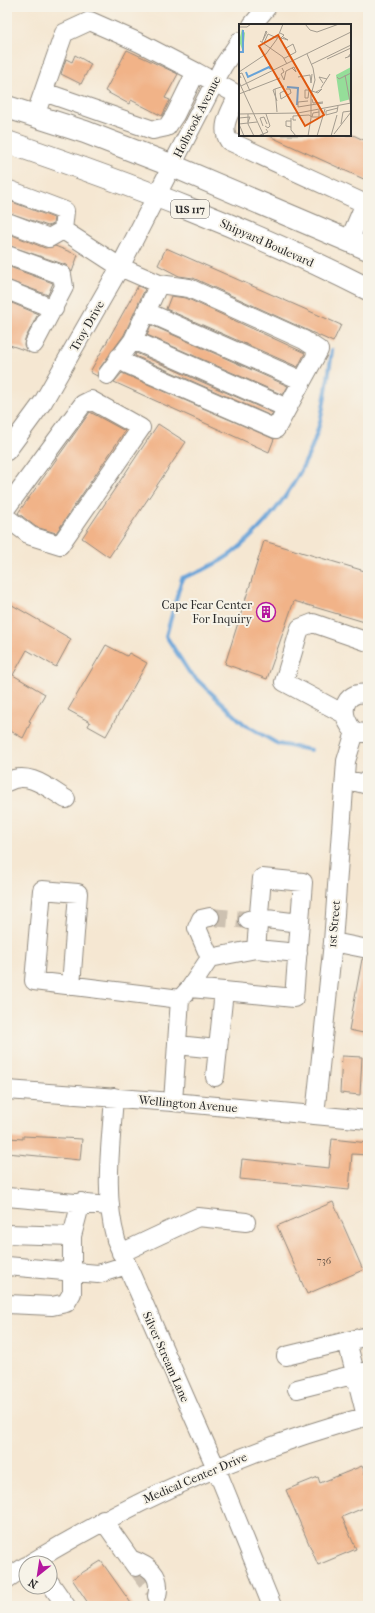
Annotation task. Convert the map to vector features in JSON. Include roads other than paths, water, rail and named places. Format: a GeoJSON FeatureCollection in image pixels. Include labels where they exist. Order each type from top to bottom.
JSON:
{"type":"FeatureCollection","features":[{"type":"Feature","properties":{"kind":"main road","name":"US 117"},"geometry":{"type":"LineString","coordinates":[[7,107],[85,132],[173,166],[359,245]]}},
{"type":"Feature","properties":{"kind":"main road","name":"Shipyard Boulevard"},"geometry":{"type":"LineString","coordinates":[[7,142],[158,196],[290,252],[368,289]]}},
{"type":"Feature","properties":{"kind":"street"},"geometry":{"type":"LineString","coordinates":[[253,24],[267,7]]}},
{"type":"Feature","properties":{"kind":"street"},"geometry":{"type":"LineString","coordinates":[[35,116],[64,33],[90,21],[140,43],[238,95],[225,125],[226,136],[230,141],[366,204],[359,245]]}},
{"type":"Feature","properties":{"kind":"street","name":"Holbrook Avenue"},"geometry":{"type":"LineString","coordinates":[[158,196],[223,66],[239,42]]}},
{"type":"Feature","properties":{"kind":"street"},"geometry":{"type":"LineString","coordinates":[[44,92],[153,130],[166,127],[175,115],[196,72]]}},
{"type":"Feature","properties":{"kind":"street"},"geometry":{"type":"LineString","coordinates":[[85,132],[92,108]]}},
{"type":"Feature","properties":{"kind":"street"},"geometry":{"type":"LineString","coordinates":[[175,115],[194,124]]}},
{"type":"Feature","properties":{"kind":"street"},"geometry":{"type":"LineString","coordinates":[[7,189],[65,211],[63,230]]}},
{"type":"Feature","properties":{"kind":"street","name":"Troy Drive"},"geometry":{"type":"LineString","coordinates":[[7,451],[42,402],[120,267],[158,196]]}},
{"type":"Feature","properties":{"kind":"street"},"geometry":{"type":"LineString","coordinates":[[7,222],[49,238],[63,230]]}},
{"type":"Feature","properties":{"kind":"street"},"geometry":{"type":"LineString","coordinates":[[63,230],[120,267],[159,284],[189,288],[304,340],[319,350],[276,429],[127,364],[119,357]]}},
{"type":"Feature","properties":{"kind":"street"},"geometry":{"type":"LineString","coordinates":[[7,255],[62,275],[64,287],[54,309],[34,344]]}},
{"type":"Feature","properties":{"kind":"street"},"geometry":{"type":"LineString","coordinates":[[107,375],[133,340],[159,284]]}},
{"type":"Feature","properties":{"kind":"street"},"geometry":{"type":"LineString","coordinates":[[7,290],[54,309]]}},
{"type":"Feature","properties":{"kind":"street"},"geometry":{"type":"LineString","coordinates":[[147,312],[296,378],[300,383]]}},
{"type":"Feature","properties":{"kind":"street"},"geometry":{"type":"LineString","coordinates":[[133,340],[287,408]]}},
{"type":"Feature","properties":{"kind":"street"},"geometry":{"type":"LineString","coordinates":[[7,507],[83,404],[90,400],[141,428],[60,545],[31,536],[7,518]]}},
{"type":"Feature","properties":{"kind":"street"},"geometry":{"type":"LineString","coordinates":[[344,714],[284,682],[300,628],[313,622],[368,642]]}},
{"type":"Feature","properties":{"kind":"street"},"geometry":{"type":"LineString","coordinates":[[361,733],[345,721],[344,714],[348,701],[353,696],[368,694]]}},
{"type":"Feature","properties":{"kind":"street","name":"1st Street"},"geometry":{"type":"LineString","coordinates":[[315,1115],[333,942],[346,762],[361,733]]}},
{"type":"Feature","properties":{"kind":"street"},"geometry":{"type":"LineString","coordinates":[[7,782],[18,777],[35,780],[66,799]]}},
{"type":"Feature","properties":{"kind":"street"},"geometry":{"type":"LineString","coordinates":[[345,779],[368,785]]}},
{"type":"Feature","properties":{"kind":"street"},"geometry":{"type":"LineString","coordinates":[[72,986],[78,893],[42,890],[34,981],[72,986],[185,994],[224,991],[294,998],[303,882],[262,878],[253,919],[256,949]]}},
{"type":"Feature","properties":{"kind":"street"},"geometry":{"type":"LineString","coordinates":[[210,917],[201,919],[197,928],[210,958]]}},
{"type":"Feature","properties":{"kind":"street"},"geometry":{"type":"LineString","coordinates":[[253,919],[300,923]]}},
{"type":"Feature","properties":{"kind":"street"},"geometry":{"type":"LineString","coordinates":[[333,942],[368,949]]}},
{"type":"Feature","properties":{"kind":"street"},"geometry":{"type":"LineString","coordinates":[[173,1102],[177,1045],[185,994],[210,958],[256,949],[298,953]]}},
{"type":"Feature","properties":{"kind":"street"},"geometry":{"type":"LineString","coordinates":[[214,1077],[224,991]]}},
{"type":"Feature","properties":{"kind":"street"},"geometry":{"type":"LineString","coordinates":[[177,1045],[217,1049]]}},
{"type":"Feature","properties":{"kind":"street","name":"Wellington Avenue"},"geometry":{"type":"LineString","coordinates":[[7,1090],[114,1097],[368,1120]]}},
{"type":"Feature","properties":{"kind":"street","name":"Silver Stream Lane"},"geometry":{"type":"LineString","coordinates":[[114,1097],[108,1184],[109,1206],[113,1227],[124,1259],[216,1468],[272,1606]]}},
{"type":"Feature","properties":{"kind":"street"},"geometry":{"type":"LineString","coordinates":[[7,1197],[81,1202],[109,1206]]}},
{"type":"Feature","properties":{"kind":"street"},"geometry":{"type":"LineString","coordinates":[[7,1304],[52,1306],[66,1303],[72,1293],[72,1236],[81,1202]]}},
{"type":"Feature","properties":{"kind":"street"},"geometry":{"type":"LineString","coordinates":[[7,1266],[98,1274],[198,1216],[246,1222]]}},
{"type":"Feature","properties":{"kind":"street"},"geometry":{"type":"LineString","coordinates":[[7,1234],[72,1236]]}},
{"type":"Feature","properties":{"kind":"street"},"geometry":{"type":"LineString","coordinates":[[286,1356],[368,1336]]}},
{"type":"Feature","properties":{"kind":"street"},"geometry":{"type":"LineString","coordinates":[[347,1341],[362,1372],[367,1416]]}},
{"type":"Feature","properties":{"kind":"street"},"geometry":{"type":"LineString","coordinates":[[297,1389],[362,1372]]}},
{"type":"Feature","properties":{"kind":"street","name":"Medical Center Drive"},"geometry":{"type":"LineString","coordinates":[[45,1555],[103,1520],[216,1468],[292,1439],[367,1416]]}},
{"type":"Feature","properties":{"kind":"street"},"geometry":{"type":"LineString","coordinates":[[103,1520],[133,1563],[146,1565],[154,1574],[159,1586],[158,1598]]}},
{"type":"Feature","properties":{"kind":"street","name":"Medical Center Drive"},"geometry":{"type":"LineString","coordinates":[[7,1579],[18,1572]]}},
{"type":"Feature","properties":{"kind":"street"},"geometry":{"type":"LineString","coordinates":[[58,1595],[66,1606]]}},
{"type":"Feature","properties":{"kind":"waterway"},"geometry":{"type":"LineString","coordinates":[[311,750],[278,744],[244,724],[189,672],[166,636],[182,578],[220,561],[246,541],[274,512],[297,478],[314,441],[320,422],[332,350]]}},
{"type":"Feature","properties":{"kind":"tunnel"},"geometry":{"type":"LineString","coordinates":[[210,917],[248,920]]}},
{"type":"Feature","properties":{"kind":"tunnel"},"geometry":{"type":"LineString","coordinates":[[136,1567],[153,1590]]}},
{"type":"Feature","properties":{"kind":"place","name":"Cape Fear Center For Inquiry"},"geometry":{"type":"Point","coordinates":[266,612]}}]}
